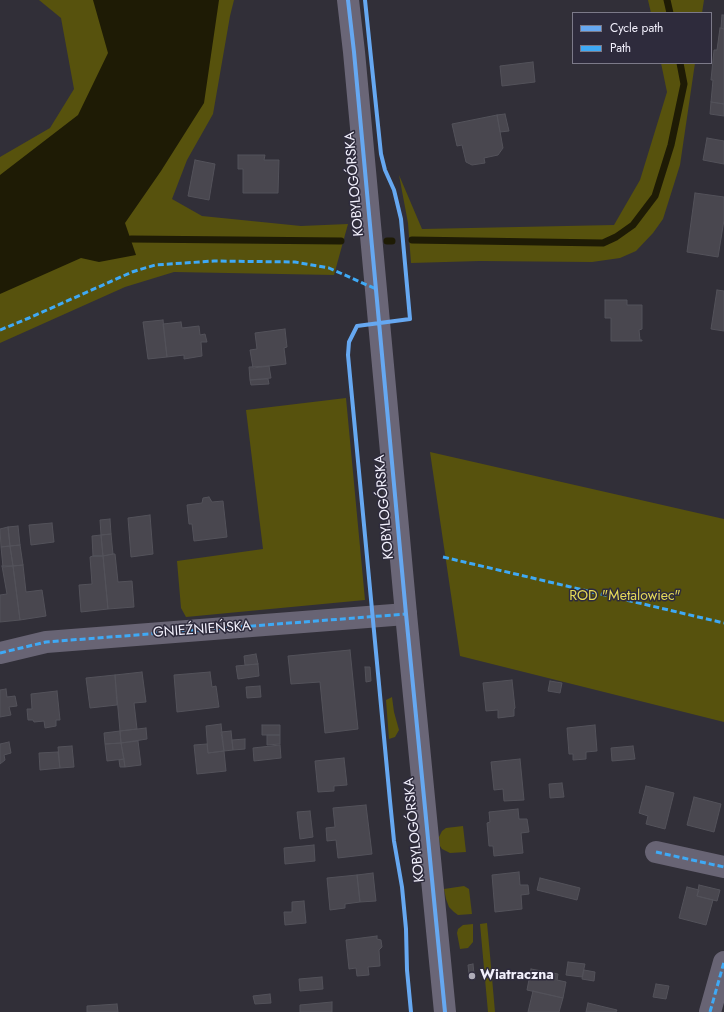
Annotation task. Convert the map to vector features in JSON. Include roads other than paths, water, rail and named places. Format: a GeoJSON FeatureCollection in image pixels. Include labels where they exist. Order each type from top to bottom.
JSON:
{"type":"FeatureCollection","features":[{"type":"Feature","properties":{"kind":"street","name":"KOBYLOGÓRSKA"},"geometry":{"type":"LineString","coordinates":[[348,0],[356,68],[406,614],[445,1012]]}},
{"type":"Feature","properties":{"kind":"street","name":"GNIEŹNIEŃSKA"},"geometry":{"type":"LineString","coordinates":[[0,653],[46,642],[406,614]]}},
{"type":"Feature","properties":{"kind":"street"},"geometry":{"type":"LineString","coordinates":[[656,852],[724,867]]}},
{"type":"Feature","properties":{"kind":"street"},"geometry":{"type":"LineString","coordinates":[[710,1012],[724,962]]}},
{"type":"Feature","properties":{"kind":"waterway"},"geometry":{"type":"LineString","coordinates":[[667,0],[670,12]]}},
{"type":"Feature","properties":{"kind":"waterway"},"geometry":{"type":"LineString","coordinates":[[412,240],[603,243],[616,237],[633,225],[655,196],[671,145],[684,84],[680,64]]}},
{"type":"Feature","properties":{"kind":"waterway"},"geometry":{"type":"LineString","coordinates":[[131,239],[341,241]]}},
{"type":"Feature","properties":{"kind":"waterway"},"geometry":{"type":"LineString","coordinates":[[387,241],[392,241]]}},
{"type":"Feature","properties":{"kind":"place","name":"Wiatraczna"},"geometry":{"type":"Point","coordinates":[472,976]}},
{"type":"Feature","properties":{"kind":"park label","name":"ROD \"Metalowiec\""},"geometry":{"type":"Point","coordinates":[625,597]}}]}
